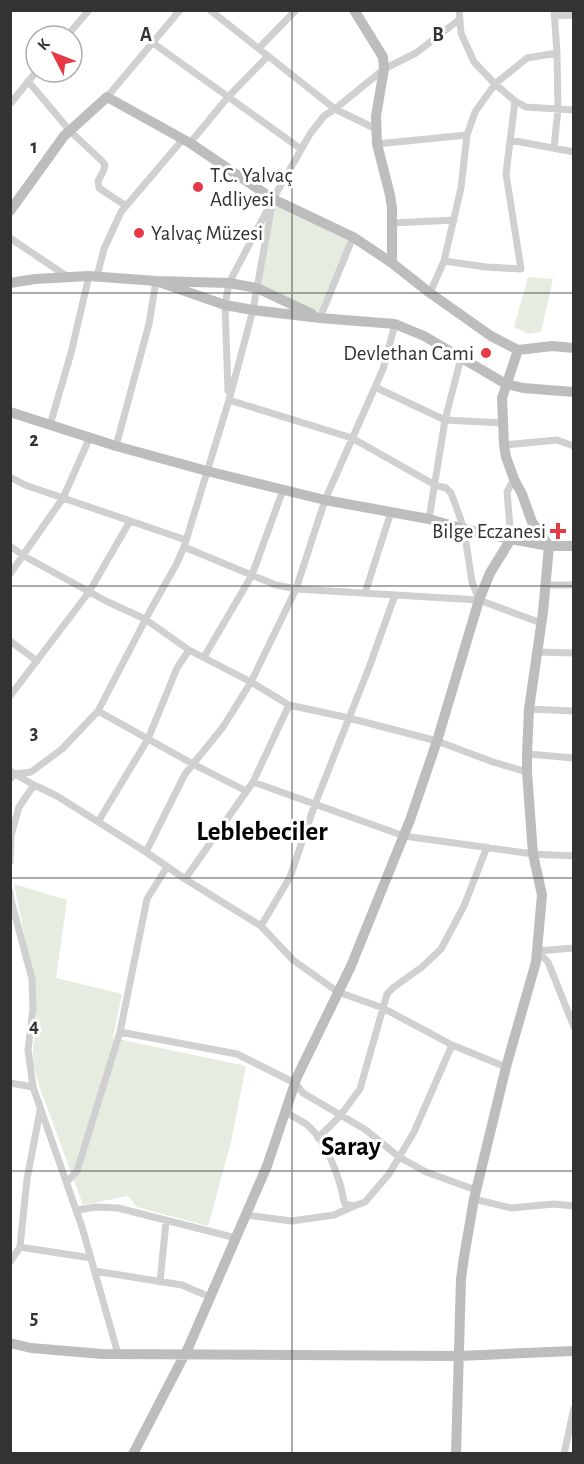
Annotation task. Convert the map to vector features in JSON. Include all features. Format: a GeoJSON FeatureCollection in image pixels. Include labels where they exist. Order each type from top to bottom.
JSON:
{"type":"FeatureCollection","features":[{"type":"Feature","properties":{"kind":"street"},"geometry":{"type":"LineString","coordinates":[[77,24],[88,10]]}},
{"type":"Feature","properties":{"kind":"street"},"geometry":{"type":"LineString","coordinates":[[10,211],[64,136],[107,98],[180,10]]}},
{"type":"Feature","properties":{"kind":"street"},"geometry":{"type":"LineString","coordinates":[[210,10],[335,109],[376,129]]}},
{"type":"Feature","properties":{"kind":"street"},"geometry":{"type":"LineString","coordinates":[[259,48],[296,10]]}},
{"type":"Feature","properties":{"kind":"street"},"geometry":{"type":"LineString","coordinates":[[354,10],[383,57],[384,69],[376,129],[377,144],[390,195],[393,223],[392,263]]}},
{"type":"Feature","properties":{"kind":"street"},"geometry":{"type":"LineString","coordinates":[[459,10],[461,33],[474,62],[514,101],[526,107],[573,110]]}},
{"type":"Feature","properties":{"kind":"street"},"geometry":{"type":"LineString","coordinates":[[554,148],[558,109],[554,13],[573,15]]}},
{"type":"Feature","properties":{"kind":"street"},"geometry":{"type":"LineString","coordinates":[[229,400],[225,305],[229,283],[310,134],[324,116],[384,69],[416,52],[460,19]]}},
{"type":"Feature","properties":{"kind":"street"},"geometry":{"type":"LineString","coordinates":[[153,43],[301,149]]}},
{"type":"Feature","properties":{"kind":"street"},"geometry":{"type":"LineString","coordinates":[[430,293],[444,261],[460,188],[467,135],[475,112],[495,84],[527,58],[557,53]]}},
{"type":"Feature","properties":{"kind":"street"},"geometry":{"type":"LineString","coordinates":[[50,425],[93,276],[121,212],[267,56]]}},
{"type":"Feature","properties":{"kind":"street"},"geometry":{"type":"LineString","coordinates":[[10,104],[26,84]]}},
{"type":"Feature","properties":{"kind":"street"},"geometry":{"type":"LineString","coordinates":[[31,84],[70,131],[105,165],[98,181],[99,188],[126,206]]}},
{"type":"Feature","properties":{"kind":"street"},"geometry":{"type":"LineString","coordinates":[[107,98],[186,141],[273,199],[353,237],[491,336],[518,350],[552,346],[573,348]]}},
{"type":"Feature","properties":{"kind":"street"},"geometry":{"type":"LineString","coordinates":[[444,261],[521,269],[506,174],[514,101]]}},
{"type":"Feature","properties":{"kind":"street"},"geometry":{"type":"LineString","coordinates":[[377,144],[467,135]]}},
{"type":"Feature","properties":{"kind":"street"},"geometry":{"type":"LineString","coordinates":[[510,140],[573,152]]}},
{"type":"Feature","properties":{"kind":"street"},"geometry":{"type":"LineString","coordinates":[[12,775],[31,772],[62,749],[98,711],[145,619],[177,566],[229,400],[253,310],[273,199]]}},
{"type":"Feature","properties":{"kind":"street"},"geometry":{"type":"LineString","coordinates":[[393,223],[454,220]]}},
{"type":"Feature","properties":{"kind":"street"},"geometry":{"type":"LineString","coordinates":[[320,318],[353,237]]}},
{"type":"Feature","properties":{"kind":"street"},"geometry":{"type":"LineString","coordinates":[[10,238],[69,277]]}},
{"type":"Feature","properties":{"kind":"street"},"geometry":{"type":"LineString","coordinates":[[10,283],[35,279],[93,276],[229,283],[257,288],[320,318]]}},
{"type":"Feature","properties":{"kind":"street"},"geometry":{"type":"LineString","coordinates":[[156,281],[225,305],[320,318],[395,324],[424,336],[506,384],[523,388],[573,392]]}},
{"type":"Feature","properties":{"kind":"street"},"geometry":{"type":"LineString","coordinates":[[116,446],[149,324],[156,281]]}},
{"type":"Feature","properties":{"kind":"street"},"geometry":{"type":"LineString","coordinates":[[146,852],[184,774],[223,727],[251,682],[296,590],[324,500],[383,369],[395,324]]}},
{"type":"Feature","properties":{"kind":"street"},"geometry":{"type":"LineString","coordinates":[[456,1454],[461,1279],[475,1194],[506,1067],[536,962],[542,895],[533,854],[527,754],[529,709],[543,612],[549,546],[532,522],[506,457],[504,445],[502,398],[518,350]]}},
{"type":"Feature","properties":{"kind":"street"},"geometry":{"type":"LineString","coordinates":[[429,519],[445,420],[460,358]]}},
{"type":"Feature","properties":{"kind":"street"},"geometry":{"type":"LineString","coordinates":[[375,387],[445,420],[503,423]]}},
{"type":"Feature","properties":{"kind":"street"},"geometry":{"type":"LineString","coordinates":[[229,400],[352,438],[435,485],[446,488],[451,493],[464,529],[472,582],[479,600]]}},
{"type":"Feature","properties":{"kind":"street"},"geometry":{"type":"LineString","coordinates":[[10,412],[116,446],[324,500],[429,519],[511,539],[549,546],[573,546]]}},
{"type":"Feature","properties":{"kind":"street"},"geometry":{"type":"LineString","coordinates":[[10,574],[63,498],[90,437]]}},
{"type":"Feature","properties":{"kind":"street"},"geometry":{"type":"LineString","coordinates":[[504,445],[557,440],[573,446]]}},
{"type":"Feature","properties":{"kind":"street"},"geometry":{"type":"LineString","coordinates":[[10,477],[25,485],[130,521],[185,543],[276,585],[296,590],[479,600],[541,623]]}},
{"type":"Feature","properties":{"kind":"street"},"geometry":{"type":"LineString","coordinates":[[133,1454],[185,1354],[236,1238],[267,1166],[295,1083],[356,955],[404,836],[437,741],[479,600],[490,573],[511,539],[507,492],[514,479]]}},
{"type":"Feature","properties":{"kind":"street"},"geometry":{"type":"LineString","coordinates":[[204,657],[252,575],[283,490]]}},
{"type":"Feature","properties":{"kind":"street"},"geometry":{"type":"LineString","coordinates":[[364,593],[391,512]]}},
{"type":"Feature","properties":{"kind":"street"},"geometry":{"type":"LineString","coordinates":[[10,696],[89,592],[130,521]]}},
{"type":"Feature","properties":{"kind":"street"},"geometry":{"type":"LineString","coordinates":[[10,546],[89,592],[145,619],[189,650],[251,682],[289,705],[437,741],[527,772]]}},
{"type":"Feature","properties":{"kind":"street"},"geometry":{"type":"LineString","coordinates":[[545,585],[573,585]]}},
{"type":"Feature","properties":{"kind":"street"},"geometry":{"type":"LineString","coordinates":[[261,926],[290,877],[315,804],[395,595]]}},
{"type":"Feature","properties":{"kind":"street"},"geometry":{"type":"LineString","coordinates":[[10,641],[37,661]]}},
{"type":"Feature","properties":{"kind":"street"},"geometry":{"type":"LineString","coordinates":[[98,822],[148,739],[177,668],[189,650]]}},
{"type":"Feature","properties":{"kind":"street"},"geometry":{"type":"LineString","coordinates":[[536,652],[573,652]]}},
{"type":"Feature","properties":{"kind":"street"},"geometry":{"type":"LineString","coordinates":[[184,879],[253,782],[289,705]]}},
{"type":"Feature","properties":{"kind":"street"},"geometry":{"type":"LineString","coordinates":[[529,709],[573,711]]}},
{"type":"Feature","properties":{"kind":"street"},"geometry":{"type":"LineString","coordinates":[[98,711],[246,791]]}},
{"type":"Feature","properties":{"kind":"street"},"geometry":{"type":"LineString","coordinates":[[527,754],[573,758]]}},
{"type":"Feature","properties":{"kind":"street"},"geometry":{"type":"LineString","coordinates":[[12,775],[57,796],[261,926],[293,960],[338,992],[383,1008],[452,1045],[506,1067]]}},
{"type":"Feature","properties":{"kind":"street"},"geometry":{"type":"LineString","coordinates":[[253,782],[404,836],[533,854],[573,856]]}},
{"type":"Feature","properties":{"kind":"street"},"geometry":{"type":"LineString","coordinates":[[10,862],[11,835],[19,807],[34,785]]}},
{"type":"Feature","properties":{"kind":"street"},"geometry":{"type":"LineString","coordinates":[[318,1138],[340,1116],[360,1089],[387,994],[441,949],[464,906],[488,847]]}},
{"type":"Feature","properties":{"kind":"street"},"geometry":{"type":"LineString","coordinates":[[67,1182],[77,1171],[120,1032],[147,898],[167,867]]}},
{"type":"Feature","properties":{"kind":"street"},"geometry":{"type":"LineString","coordinates":[[10,892],[10,900],[32,979],[33,1009],[28,1050],[33,1087],[77,1210],[118,1354]]}},
{"type":"Feature","properties":{"kind":"street"},"geometry":{"type":"LineString","coordinates":[[537,951],[573,948]]}},
{"type":"Feature","properties":{"kind":"street"},"geometry":{"type":"LineString","coordinates":[[537,951],[548,962],[573,1027]]}},
{"type":"Feature","properties":{"kind":"street"},"geometry":{"type":"LineString","coordinates":[[120,1032],[237,1054],[295,1083],[303,1093],[366,1130],[399,1157],[426,1172],[511,1208],[554,1204],[573,1206]]}},
{"type":"Feature","properties":{"kind":"street"},"geometry":{"type":"LineString","coordinates":[[246,1215],[291,1221],[334,1215],[365,1202],[389,1174],[414,1132],[452,1045]]}},
{"type":"Feature","properties":{"kind":"street"},"geometry":{"type":"LineString","coordinates":[[10,1083],[33,1087]]}},
{"type":"Feature","properties":{"kind":"street"},"geometry":{"type":"LineString","coordinates":[[10,1262],[20,1247],[27,1179],[40,1108]]}},
{"type":"Feature","properties":{"kind":"street"},"geometry":{"type":"LineString","coordinates":[[285,1112],[306,1125],[318,1138],[334,1168],[345,1204],[354,1206]]}},
{"type":"Feature","properties":{"kind":"street"},"geometry":{"type":"LineString","coordinates":[[77,1210],[96,1207],[118,1208],[236,1238]]}},
{"type":"Feature","properties":{"kind":"street"},"geometry":{"type":"LineString","coordinates":[[160,1282],[166,1222]]}},
{"type":"Feature","properties":{"kind":"street"},"geometry":{"type":"LineString","coordinates":[[20,1247],[91,1258]]}},
{"type":"Feature","properties":{"kind":"street"},"geometry":{"type":"LineString","coordinates":[[95,1270],[182,1285],[210,1297]]}},
{"type":"Feature","properties":{"kind":"street"},"geometry":{"type":"LineString","coordinates":[[10,1343],[31,1348],[118,1354],[459,1356],[573,1351]]}},
{"type":"Feature","properties":{"kind":"street"},"geometry":{"type":"LineString","coordinates":[[564,1454],[573,1408]]}},
{"type":"Feature","properties":{"kind":"shaded area"},"geometry":{"type":"Polygon","coordinates":[[[273,199],[353,237],[320,318],[257,288],[273,199]]]}},
{"type":"Feature","properties":{"kind":"shaded area"},"geometry":{"type":"Polygon","coordinates":[[[528,277],[553,279],[541,332],[529,334],[514,327],[528,277]]]}},
{"type":"Feature","properties":{"kind":"shaded area"},"geometry":{"type":"Polygon","coordinates":[[[14,884],[67,900],[56,978],[122,994],[113,1038],[246,1066],[231,1142],[208,1226],[137,1207],[128,1196],[83,1205],[32,1060],[36,1021],[35,988],[14,884]]]}},
{"type":"Feature","properties":{"kind":"place","name":"T.C. Yalvaç Adliyesi"},"geometry":{"type":"Point","coordinates":[198,187]}},
{"type":"Feature","properties":{"kind":"place","name":"Yalvaç Müzesi"},"geometry":{"type":"Point","coordinates":[139,233]}},
{"type":"Feature","properties":{"kind":"place","name":"Devlethan Cami"},"geometry":{"type":"Point","coordinates":[486,353]}},
{"type":"Feature","properties":{"kind":"place","name":"Bilge Eczanesi"},"geometry":{"type":"Point","coordinates":[558,531]}},
{"type":"Feature","properties":{"kind":"district","name":"Leblebeciler"},"geometry":{"type":"Point","coordinates":[262,831]}},
{"type":"Feature","properties":{"kind":"district","name":"Saray"},"geometry":{"type":"Point","coordinates":[351,1146]}}]}
